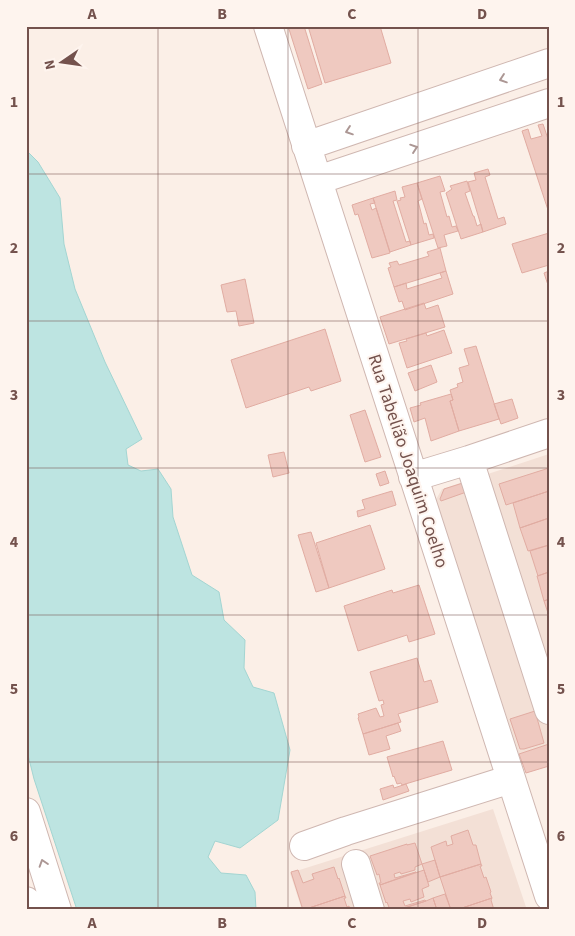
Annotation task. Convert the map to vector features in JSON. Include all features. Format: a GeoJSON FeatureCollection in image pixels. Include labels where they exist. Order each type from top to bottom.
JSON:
{"type":"FeatureCollection","features":[{"type":"Feature","properties":{"kind":"street","name":"Rua Tabelião Joaquim Coelho"},"geometry":{"type":"LineString","coordinates":[[268,26],[549,896]]}},
{"type":"Feature","properties":{"kind":"street"},"geometry":{"type":"LineString","coordinates":[[306,146],[549,63]]}},
{"type":"Feature","properties":{"kind":"street"},"geometry":{"type":"LineString","coordinates":[[318,180],[549,103]]}},
{"type":"Feature","properties":{"kind":"street"},"geometry":{"type":"LineString","coordinates":[[413,477],[549,434]]}},
{"type":"Feature","properties":{"kind":"street"},"geometry":{"type":"LineString","coordinates":[[469,460],[549,710]]}},
{"type":"Feature","properties":{"kind":"street"},"geometry":{"type":"LineString","coordinates":[[304,846],[512,779]]}},
{"type":"Feature","properties":{"kind":"street"},"geometry":{"type":"LineString","coordinates":[[26,812],[58,910]]}},
{"type":"Feature","properties":{"kind":"street"},"geometry":{"type":"LineString","coordinates":[[356,864],[370,910]]}},
{"type":"Feature","properties":{"kind":"street"},"geometry":{"type":"LineString","coordinates":[[26,901],[29,910]]}},
{"type":"Feature","properties":{"kind":"shaded area"},"geometry":{"type":"Polygon","coordinates":[[[549,454],[549,744],[519,754],[435,501],[442,489],[549,454]]]}},
{"type":"Feature","properties":{"kind":"shaded area"},"geometry":{"type":"Polygon","coordinates":[[[493,809],[527,910],[302,910],[290,873],[493,809]]]}},
{"type":"Feature","properties":{"kind":"water"},"geometry":{"type":"Polygon","coordinates":[[[26,150],[38,162],[60,198],[64,244],[75,289],[105,362],[142,439],[126,449],[128,465],[141,471],[158,469],[171,489],[173,517],[192,575],[219,592],[224,620],[245,640],[244,668],[253,687],[274,693],[290,750],[278,820],[240,848],[215,841],[208,857],[221,873],[246,875],[255,892],[256,910],[77,910],[34,779],[26,747],[26,150]]]}},
{"type":"Feature","properties":{"kind":"building"},"geometry":{"type":"Polygon","coordinates":[[[288,26],[304,26],[322,84],[308,89],[288,26]]]}},
{"type":"Feature","properties":{"kind":"building"},"geometry":{"type":"Polygon","coordinates":[[[308,26],[380,26],[391,63],[325,83],[308,26]]]}},
{"type":"Feature","properties":{"kind":"building"},"geometry":{"type":"Polygon","coordinates":[[[543,124],[549,142],[549,213],[522,131],[528,129],[531,139],[542,136],[538,125],[543,124]]]}},
{"type":"Feature","properties":{"kind":"building"},"geometry":{"type":"Polygon","coordinates":[[[488,169],[490,175],[485,177],[498,219],[504,217],[506,224],[483,232],[468,182],[476,180],[474,173],[488,169]]]}},
{"type":"Feature","properties":{"kind":"building"},"geometry":{"type":"Polygon","coordinates":[[[440,176],[445,191],[440,192],[447,217],[449,216],[452,227],[456,226],[458,231],[444,235],[447,246],[438,248],[417,183],[440,176]]]}},
{"type":"Feature","properties":{"kind":"building"},"geometry":{"type":"Polygon","coordinates":[[[467,181],[470,191],[465,193],[477,226],[481,224],[483,232],[461,239],[446,193],[452,189],[450,186],[467,181]]]}},
{"type":"Feature","properties":{"kind":"building"},"geometry":{"type":"Polygon","coordinates":[[[417,183],[422,199],[418,201],[424,224],[426,223],[429,235],[433,234],[434,238],[411,245],[397,201],[405,197],[402,187],[417,183]]]}},
{"type":"Feature","properties":{"kind":"building"},"geometry":{"type":"Polygon","coordinates":[[[395,191],[397,200],[393,201],[406,242],[410,241],[411,245],[390,252],[373,198],[395,191]]]}},
{"type":"Feature","properties":{"kind":"building"},"geometry":{"type":"Polygon","coordinates":[[[373,198],[375,203],[370,204],[372,210],[376,208],[390,253],[372,258],[358,214],[355,215],[352,205],[373,198]]]}},
{"type":"Feature","properties":{"kind":"building"},"geometry":{"type":"Polygon","coordinates":[[[549,233],[549,265],[522,273],[512,244],[549,233]]]}},
{"type":"Feature","properties":{"kind":"building"},"geometry":{"type":"Polygon","coordinates":[[[440,248],[446,271],[394,287],[388,268],[391,267],[389,263],[397,261],[399,265],[429,256],[427,252],[440,248]]]}},
{"type":"Feature","properties":{"kind":"building"},"geometry":{"type":"Polygon","coordinates":[[[446,271],[453,294],[405,310],[402,301],[399,302],[394,287],[406,283],[407,289],[442,278],[440,273],[446,271]]]}},
{"type":"Feature","properties":{"kind":"building"},"geometry":{"type":"Polygon","coordinates":[[[549,271],[549,288],[544,273],[549,271]]]}},
{"type":"Feature","properties":{"kind":"building"},"geometry":{"type":"Polygon","coordinates":[[[245,279],[254,323],[239,326],[236,311],[227,312],[221,285],[245,279]]]}},
{"type":"Feature","properties":{"kind":"building"},"geometry":{"type":"Polygon","coordinates":[[[424,303],[426,309],[438,305],[445,327],[389,344],[380,317],[424,303]]]}},
{"type":"Feature","properties":{"kind":"building"},"geometry":{"type":"Polygon","coordinates":[[[325,329],[341,381],[311,391],[309,387],[246,408],[231,360],[325,329]]]}},
{"type":"Feature","properties":{"kind":"building"},"geometry":{"type":"Polygon","coordinates":[[[444,330],[452,353],[407,368],[399,343],[426,333],[427,336],[444,330]]]}},
{"type":"Feature","properties":{"kind":"building"},"geometry":{"type":"Polygon","coordinates":[[[476,346],[499,419],[459,431],[450,401],[453,400],[450,390],[458,387],[457,384],[463,382],[459,368],[469,365],[464,349],[476,346]]]}},
{"type":"Feature","properties":{"kind":"building"},"geometry":{"type":"Polygon","coordinates":[[[431,365],[437,382],[415,391],[408,373],[431,365]]]}},
{"type":"Feature","properties":{"kind":"building"},"geometry":{"type":"Polygon","coordinates":[[[451,394],[453,400],[450,401],[459,431],[431,441],[425,418],[414,422],[410,408],[421,405],[420,403],[451,394]]]}},
{"type":"Feature","properties":{"kind":"building"},"geometry":{"type":"Polygon","coordinates":[[[512,399],[518,418],[501,424],[494,404],[512,399]]]}},
{"type":"Feature","properties":{"kind":"building"},"geometry":{"type":"Polygon","coordinates":[[[365,410],[381,457],[365,462],[350,415],[365,410]]]}},
{"type":"Feature","properties":{"kind":"building"},"geometry":{"type":"Polygon","coordinates":[[[284,452],[289,473],[273,477],[268,455],[284,452]]]}},
{"type":"Feature","properties":{"kind":"building"},"geometry":{"type":"Polygon","coordinates":[[[549,468],[549,491],[506,505],[499,484],[549,468]]]}},
{"type":"Feature","properties":{"kind":"building"},"geometry":{"type":"Polygon","coordinates":[[[385,471],[389,483],[380,486],[376,474],[385,471]]]}},
{"type":"Feature","properties":{"kind":"building"},"geometry":{"type":"Polygon","coordinates":[[[469,481],[472,490],[441,501],[444,489],[469,481]]]}},
{"type":"Feature","properties":{"kind":"building"},"geometry":{"type":"Polygon","coordinates":[[[392,491],[396,505],[358,517],[357,511],[365,509],[362,500],[392,491]]]}},
{"type":"Feature","properties":{"kind":"building"},"geometry":{"type":"Polygon","coordinates":[[[549,491],[549,518],[520,528],[513,503],[549,491]]]}},
{"type":"Feature","properties":{"kind":"building"},"geometry":{"type":"Polygon","coordinates":[[[549,518],[549,545],[528,551],[520,528],[549,518]]]}},
{"type":"Feature","properties":{"kind":"building"},"geometry":{"type":"Polygon","coordinates":[[[370,525],[385,569],[329,588],[316,543],[370,525]]]}},
{"type":"Feature","properties":{"kind":"building"},"geometry":{"type":"Polygon","coordinates":[[[311,532],[329,588],[316,592],[298,535],[311,532]]]}},
{"type":"Feature","properties":{"kind":"building"},"geometry":{"type":"Polygon","coordinates":[[[549,545],[549,572],[538,576],[530,551],[549,545]]]}},
{"type":"Feature","properties":{"kind":"building"},"geometry":{"type":"Polygon","coordinates":[[[549,572],[549,599],[544,601],[537,576],[549,572]]]}},
{"type":"Feature","properties":{"kind":"building"},"geometry":{"type":"Polygon","coordinates":[[[419,585],[435,634],[409,642],[407,635],[358,651],[344,606],[392,590],[393,593],[419,585]]]}},
{"type":"Feature","properties":{"kind":"building"},"geometry":{"type":"Polygon","coordinates":[[[549,599],[549,616],[544,601],[549,599]]]}},
{"type":"Feature","properties":{"kind":"building"},"geometry":{"type":"Polygon","coordinates":[[[417,658],[424,682],[431,680],[438,702],[398,714],[401,722],[363,734],[358,714],[376,708],[380,717],[384,716],[381,705],[384,704],[383,700],[379,701],[370,672],[417,658]]]}},
{"type":"Feature","properties":{"kind":"building"},"geometry":{"type":"Polygon","coordinates":[[[535,711],[544,743],[520,749],[510,719],[535,711]]]}},
{"type":"Feature","properties":{"kind":"building"},"geometry":{"type":"Polygon","coordinates":[[[398,723],[401,731],[386,736],[390,749],[369,755],[363,734],[398,723]]]}},
{"type":"Feature","properties":{"kind":"building"},"geometry":{"type":"Polygon","coordinates":[[[443,741],[452,770],[402,785],[401,783],[397,784],[387,757],[443,741]]]}},
{"type":"Feature","properties":{"kind":"building"},"geometry":{"type":"Polygon","coordinates":[[[549,744],[549,766],[526,773],[519,754],[549,744]]]}},
{"type":"Feature","properties":{"kind":"building"},"geometry":{"type":"Polygon","coordinates":[[[406,784],[409,791],[383,800],[380,789],[393,785],[394,788],[406,784]]]}},
{"type":"Feature","properties":{"kind":"building"},"geometry":{"type":"Polygon","coordinates":[[[468,830],[473,845],[476,845],[481,864],[440,877],[431,847],[446,841],[447,846],[453,844],[451,836],[468,830]]]}},
{"type":"Feature","properties":{"kind":"building"},"geometry":{"type":"Polygon","coordinates":[[[415,843],[422,864],[415,867],[415,870],[394,874],[395,878],[416,872],[380,885],[379,874],[377,875],[370,856],[415,843]]]}},
{"type":"Feature","properties":{"kind":"building"},"geometry":{"type":"Polygon","coordinates":[[[435,860],[440,877],[428,882],[422,864],[435,860]]]}},
{"type":"Feature","properties":{"kind":"building"},"geometry":{"type":"Polygon","coordinates":[[[481,864],[482,866],[480,866],[484,878],[486,877],[492,898],[451,910],[440,877],[481,864]]]}},
{"type":"Feature","properties":{"kind":"building"},"geometry":{"type":"Polygon","coordinates":[[[334,867],[345,896],[303,910],[291,872],[298,870],[303,883],[314,879],[312,874],[334,867]]]}},
{"type":"Feature","properties":{"kind":"building"},"geometry":{"type":"Polygon","coordinates":[[[424,870],[429,886],[422,889],[424,897],[411,902],[410,899],[403,901],[405,906],[426,901],[398,910],[390,910],[380,885],[424,870]]]}},
{"type":"Feature","properties":{"kind":"building"},"geometry":{"type":"Polygon","coordinates":[[[445,894],[451,910],[437,910],[433,898],[445,894]]]}},
{"type":"Feature","properties":{"kind":"building"},"geometry":{"type":"Polygon","coordinates":[[[345,896],[347,907],[349,906],[350,910],[310,910],[309,908],[345,896]]]}},
{"type":"Feature","properties":{"kind":"building"},"geometry":{"type":"Polygon","coordinates":[[[433,898],[437,910],[398,910],[426,901],[433,898]]]}},
{"type":"Feature","properties":{"kind":"building"},"geometry":{"type":"Polygon","coordinates":[[[492,898],[494,910],[456,910],[492,898]]]}}]}
